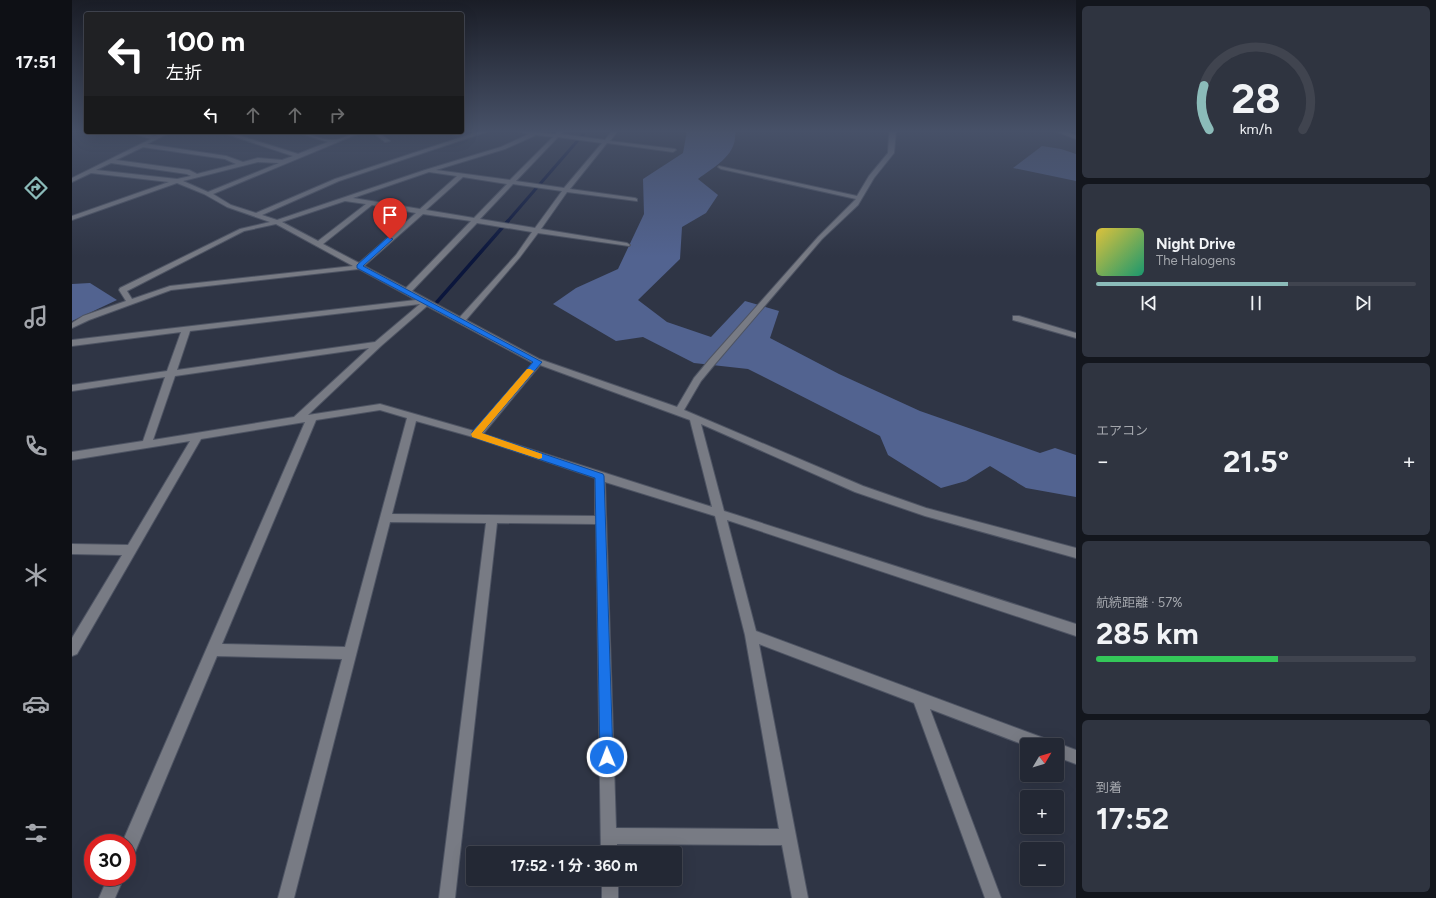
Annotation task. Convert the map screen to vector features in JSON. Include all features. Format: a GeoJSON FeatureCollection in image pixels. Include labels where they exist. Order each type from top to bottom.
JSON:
{"type":"FeatureCollection","features":[{"type":"Feature","properties":{"kind":"street"},"geometry":{"type":"LineString","coordinates":[[72,180],[85,173]]}},
{"type":"Feature","properties":{"kind":"street"},"geometry":{"type":"LineString","coordinates":[[106,173],[177,181],[208,194],[228,206],[277,222],[538,362],[679,411],[859,489],[924,512],[1076,553]]}},
{"type":"Feature","properties":{"kind":"street"},"geometry":{"type":"LineString","coordinates":[[190,173],[196,176]]}},
{"type":"Feature","properties":{"kind":"street"},"geometry":{"type":"LineString","coordinates":[[72,218],[177,181],[208,173]]}},
{"type":"Feature","properties":{"kind":"street"},"geometry":{"type":"LineString","coordinates":[[208,194],[257,173]]}},
{"type":"Feature","properties":{"kind":"street"},"geometry":{"type":"LineString","coordinates":[[257,215],[337,180],[359,173]]}},
{"type":"Feature","properties":{"kind":"street"},"geometry":{"type":"LineString","coordinates":[[130,302],[123,290],[242,230],[277,222],[421,173]]}},
{"type":"Feature","properties":{"kind":"street"},"geometry":{"type":"LineString","coordinates":[[440,173],[635,200]]}},
{"type":"Feature","properties":{"kind":"street"},"geometry":{"type":"LineString","coordinates":[[407,292],[521,173]]}},
{"type":"Feature","properties":{"kind":"street"},"geometry":{"type":"LineString","coordinates":[[461,321],[518,256],[580,173]]}},
{"type":"Feature","properties":{"kind":"street"},"geometry":{"type":"LineString","coordinates":[[747,173],[859,198]]}},
{"type":"Feature","properties":{"kind":"street"},"geometry":{"type":"LineString","coordinates":[[679,411],[697,380],[820,238],[856,204],[874,173]]}},
{"type":"Feature","properties":{"kind":"street"},"geometry":{"type":"LineString","coordinates":[[72,326],[86,318],[170,288],[359,266],[461,176]]}},
{"type":"Feature","properties":{"kind":"street"},"geometry":{"type":"LineString","coordinates":[[344,199],[627,245]]}},
{"type":"Feature","properties":{"kind":"street"},"geometry":{"type":"LineString","coordinates":[[318,244],[371,203]]}},
{"type":"Feature","properties":{"kind":"street"},"geometry":{"type":"LineString","coordinates":[[72,343],[425,302]]}},
{"type":"Feature","properties":{"kind":"street"},"geometry":{"type":"LineString","coordinates":[[297,420],[425,302]]}},
{"type":"Feature","properties":{"kind":"street"},"geometry":{"type":"LineString","coordinates":[[1016,318],[1076,336]]}},
{"type":"Feature","properties":{"kind":"street"},"geometry":{"type":"LineString","coordinates":[[147,444],[186,330]]}},
{"type":"Feature","properties":{"kind":"street"},"geometry":{"type":"LineString","coordinates":[[72,388],[378,344]]}},
{"type":"Feature","properties":{"kind":"street"},"geometry":{"type":"LineString","coordinates":[[476,434],[538,362]]}},
{"type":"Feature","properties":{"kind":"street"},"geometry":{"type":"LineString","coordinates":[[72,456],[380,407],[476,434],[600,476],[1076,630]]}},
{"type":"Feature","properties":{"kind":"street"},"geometry":{"type":"LineString","coordinates":[[286,898],[412,416]]}},
{"type":"Feature","properties":{"kind":"street"},"geometry":{"type":"LineString","coordinates":[[134,834],[312,418]]}},
{"type":"Feature","properties":{"kind":"street"},"geometry":{"type":"LineString","coordinates":[[695,419],[718,513],[751,635],[800,898]]}},
{"type":"Feature","properties":{"kind":"street"},"geometry":{"type":"LineString","coordinates":[[72,650],[198,436]]}},
{"type":"Feature","properties":{"kind":"street"},"geometry":{"type":"LineString","coordinates":[[600,476],[609,846]]}},
{"type":"Feature","properties":{"kind":"street"},"geometry":{"type":"LineString","coordinates":[[386,518],[601,520]]}},
{"type":"Feature","properties":{"kind":"street"},"geometry":{"type":"LineString","coordinates":[[447,898],[492,519]]}},
{"type":"Feature","properties":{"kind":"street"},"geometry":{"type":"LineString","coordinates":[[72,549],[131,550]]}},
{"type":"Feature","properties":{"kind":"street"},"geometry":{"type":"LineString","coordinates":[[751,635],[1025,738]]}},
{"type":"Feature","properties":{"kind":"street"},"geometry":{"type":"LineString","coordinates":[[213,650],[350,653]]}},
{"type":"Feature","properties":{"kind":"street"},"geometry":{"type":"LineString","coordinates":[[919,698],[993,898]]}},
{"type":"Feature","properties":{"kind":"street"},"geometry":{"type":"LineString","coordinates":[[1064,753],[1076,757]]}},
{"type":"Feature","properties":{"kind":"street"},"geometry":{"type":"LineString","coordinates":[[609,836],[788,837]]}},
{"type":"Feature","properties":{"kind":"street"},"geometry":{"type":"LineString","coordinates":[[107,898],[112,886]]}},
{"type":"Feature","properties":{"kind":"street"},"geometry":{"type":"LineString","coordinates":[[610,886],[610,898]]}},
{"type":"Feature","properties":{"kind":"shaded area"},"geometry":{"type":"Polygon","coordinates":[[[652,173],[707,173],[698,179],[718,195],[706,213],[682,227],[680,259],[638,300],[667,322],[711,337],[745,301],[779,311],[770,338],[839,374],[920,411],[1040,453],[1055,448],[1076,455],[1076,497],[1026,488],[990,466],[966,481],[941,488],[888,455],[880,436],[748,369],[694,363],[643,337],[616,341],[553,304],[576,288],[618,269],[644,214],[643,179],[652,173]]]}},
{"type":"Feature","properties":{"kind":"shaded area"},"geometry":{"type":"Polygon","coordinates":[[[1037,173],[1076,173],[1076,181],[1037,173]]]}},
{"type":"Feature","properties":{"kind":"shaded area"},"geometry":{"type":"Polygon","coordinates":[[[90,283],[117,300],[72,321],[72,284],[90,283]]]}},
{"type":"Feature","properties":{"kind":"waterway"},"geometry":{"type":"LineString","coordinates":[[507,222],[550,173]]}},
{"type":"Feature","properties":{"kind":"waterway"},"geometry":{"type":"LineString","coordinates":[[437,302],[508,221]]}},
{"type":"Feature","properties":{"kind":"slow traffic"},"geometry":{"type":"LineString","coordinates":[[530,371],[476,434],[539,456]]}},
{"type":"Feature","properties":{"kind":"route"},"geometry":{"type":"LineString","coordinates":[[390,239],[359,266],[538,362],[476,434],[600,476],[607,757]]}}]}
